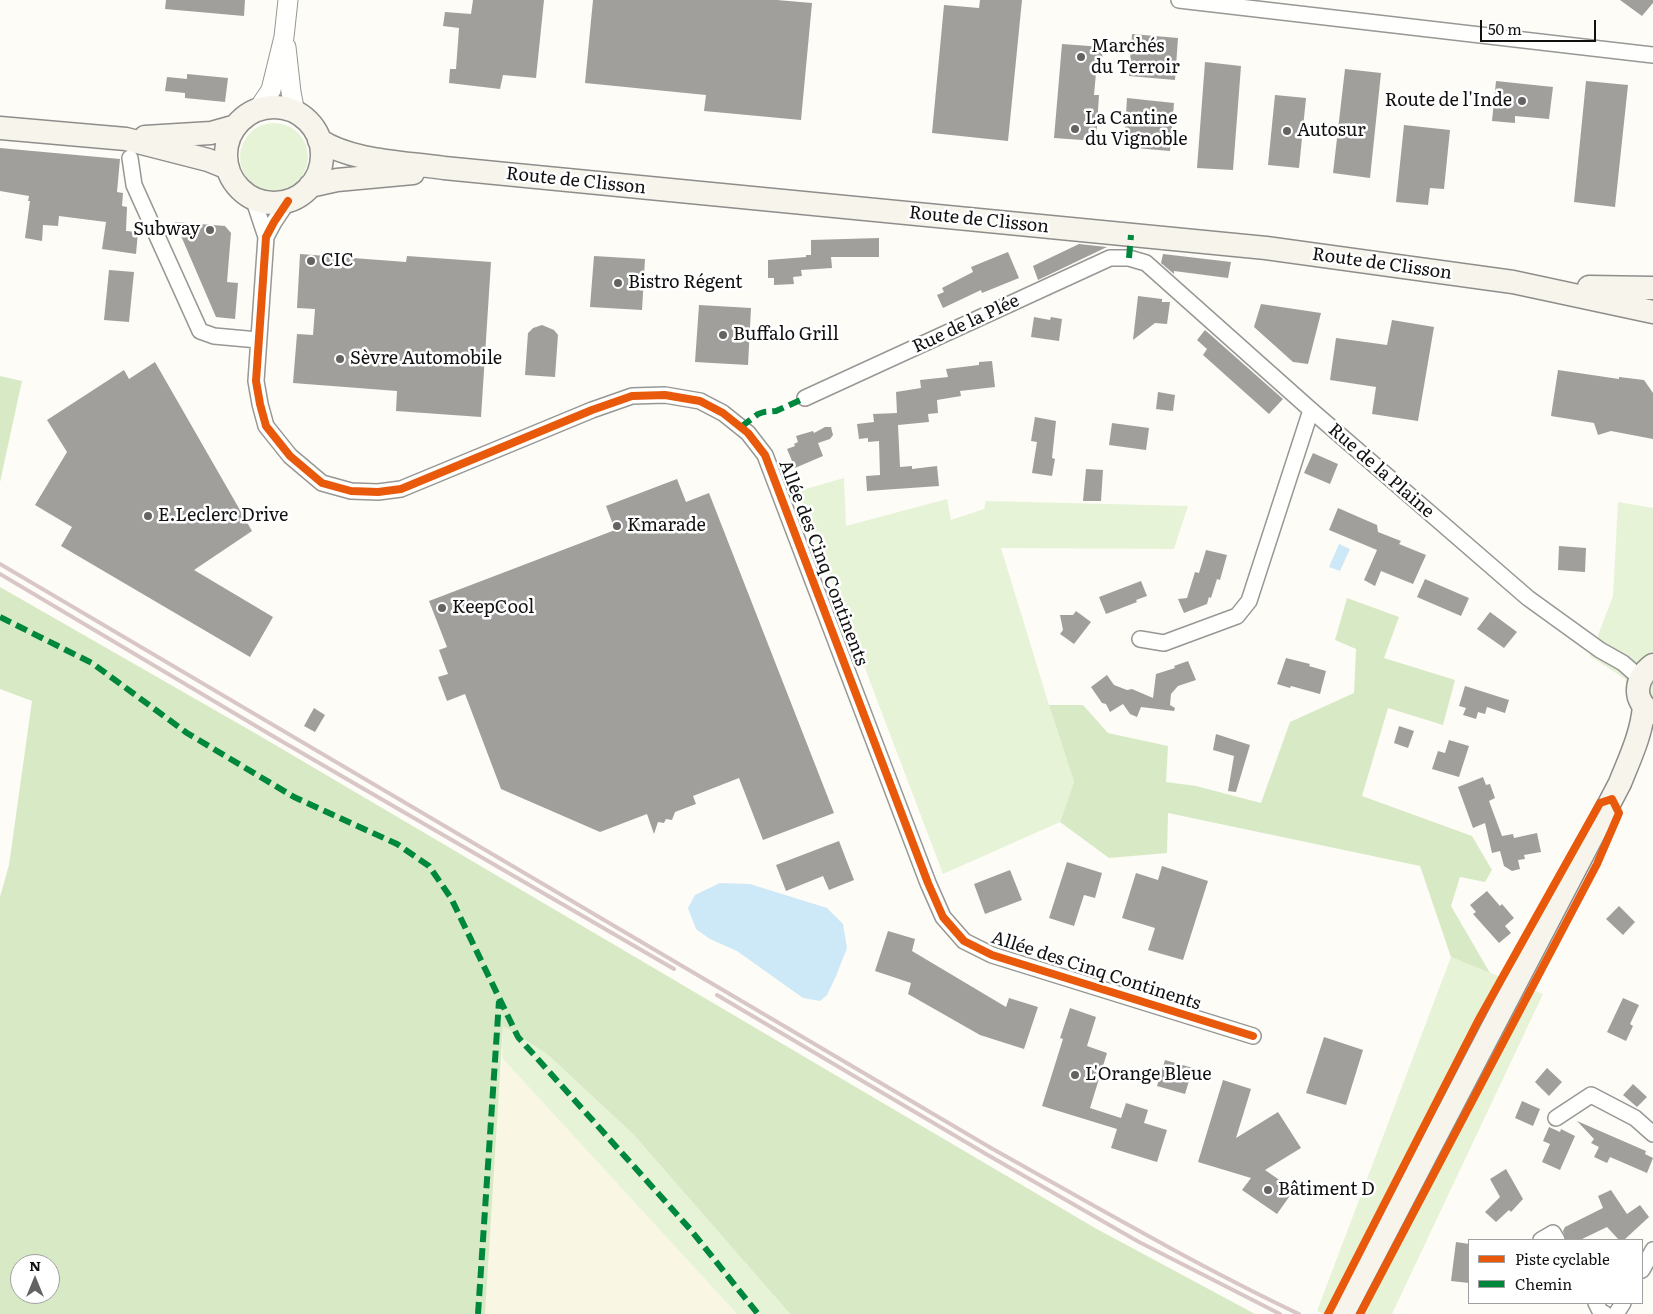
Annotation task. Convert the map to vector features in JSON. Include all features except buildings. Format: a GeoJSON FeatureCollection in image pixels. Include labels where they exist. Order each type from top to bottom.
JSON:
{"type":"FeatureCollection","features":[{"type":"Feature","properties":{"kind":"main road"},"geometry":{"type":"LineString","coordinates":[[288,201],[264,202],[253,198],[242,190],[233,180],[228,168],[226,152],[229,138],[236,126],[246,116],[257,110],[283,108],[296,113],[306,120],[314,129],[319,140]]}},
{"type":"Feature","properties":{"kind":"main road"},"geometry":{"type":"LineString","coordinates":[[128,148],[211,133],[236,126]]}},
{"type":"Feature","properties":{"kind":"main road"},"geometry":{"type":"LineString","coordinates":[[0,128],[201,158],[228,168]]}},
{"type":"Feature","properties":{"kind":"main road","name":"Route de Clisson"},"geometry":{"type":"LineString","coordinates":[[319,140],[327,145],[355,155],[444,168],[1266,248],[1513,282],[1608,288],[1653,288]]}},
{"type":"Feature","properties":{"kind":"main road","name":"Route de Clisson"},"geometry":{"type":"LineString","coordinates":[[288,201],[296,198],[310,186],[318,174],[321,161],[319,140]]}},
{"type":"Feature","properties":{"kind":"main road","name":"Route de Clisson"},"geometry":{"type":"LineString","coordinates":[[310,186],[337,180],[408,174],[444,168]]}},
{"type":"Feature","properties":{"kind":"main road","name":"Route de Clisson"},"geometry":{"type":"LineString","coordinates":[[1513,282],[1653,312]]}},
{"type":"Feature","properties":{"kind":"main road"},"geometry":{"type":"LineString","coordinates":[[1343,1314],[1620,783],[1648,709],[1638,692],[1647,671]]}},
{"type":"Feature","properties":{"kind":"main road"},"geometry":{"type":"LineString","coordinates":[[1620,783],[1653,737]]}},
{"type":"Feature","properties":{"kind":"street"},"geometry":{"type":"LineString","coordinates":[[257,110],[271,90],[284,37],[288,0]]}},
{"type":"Feature","properties":{"kind":"street"},"geometry":{"type":"LineString","coordinates":[[1179,0],[1653,55]]}},
{"type":"Feature","properties":{"kind":"street"},"geometry":{"type":"LineString","coordinates":[[284,37],[290,92],[296,113]]}},
{"type":"Feature","properties":{"kind":"street"},"geometry":{"type":"LineString","coordinates":[[128,148],[134,184],[200,331],[214,336],[258,340]]}},
{"type":"Feature","properties":{"kind":"street","name":"Allée des Cinq Continents"},"geometry":{"type":"LineString","coordinates":[[253,198],[266,237],[256,381],[260,404],[266,426],[290,456],[322,483],[351,491],[378,492],[401,490],[592,410],[632,396],[665,395],[700,400],[723,413],[748,433],[765,455],[928,883],[943,917],[964,941],[992,955],[1253,1036]]}},
{"type":"Feature","properties":{"kind":"street","name":"Allée des Cinq Continents"},"geometry":{"type":"LineString","coordinates":[[266,237],[288,201]]}},
{"type":"Feature","properties":{"kind":"street","name":"Rue de la Plée"},"geometry":{"type":"LineString","coordinates":[[805,398],[1110,258],[1129,258]]}},
{"type":"Feature","properties":{"kind":"street","name":"Rue de la Plaine"},"geometry":{"type":"LineString","coordinates":[[1129,258],[1146,263],[1311,410],[1528,598],[1600,650],[1623,662],[1647,671]]}},
{"type":"Feature","properties":{"kind":"street"},"geometry":{"type":"LineString","coordinates":[[1140,639],[1164,643],[1237,616],[1249,602],[1311,410]]}},
{"type":"Feature","properties":{"kind":"street"},"geometry":{"type":"LineString","coordinates":[[1556,1118],[1591,1095],[1635,1118],[1653,1134]]}},
{"type":"Feature","properties":{"kind":"street"},"geometry":{"type":"LineString","coordinates":[[1543,1239],[1552,1233],[1556,1239]]}},
{"type":"Feature","properties":{"kind":"street"},"geometry":{"type":"LineString","coordinates":[[1643,1268],[1653,1250]]}},
{"type":"Feature","properties":{"kind":"street"},"geometry":{"type":"LineString","coordinates":[[1597,1304],[1605,1314]]}},
{"type":"Feature","properties":{"kind":"shaded area"},"geometry":{"type":"Polygon","coordinates":[[[502,1058],[737,1314],[485,1314],[498,1093],[502,1058]]]}},
{"type":"Feature","properties":{"kind":"green space"},"geometry":{"type":"Polygon","coordinates":[[[281,123],[293,129],[302,138],[308,150],[306,170],[298,181],[281,191],[267,191],[250,181],[242,170],[240,150],[250,133],[261,125],[281,123]]]}},
{"type":"Feature","properties":{"kind":"green space"},"geometry":{"type":"Polygon","coordinates":[[[0,376],[22,381],[0,482],[0,376]]]}},
{"type":"Feature","properties":{"kind":"green space"},"geometry":{"type":"Polygon","coordinates":[[[844,478],[846,526],[947,499],[951,520],[984,509],[986,501],[1188,506],[1174,549],[1001,548],[1074,782],[1060,822],[943,874],[852,634],[795,492],[844,478]]]}},
{"type":"Feature","properties":{"kind":"green space"},"geometry":{"type":"Polygon","coordinates":[[[1618,502],[1653,508],[1653,721],[1637,715],[1625,679],[1590,656],[1613,596],[1618,502]]]}},
{"type":"Feature","properties":{"kind":"green space"},"geometry":{"type":"Polygon","coordinates":[[[0,587],[260,736],[1095,1228],[1255,1314],[790,1314],[633,1134],[547,1054],[503,1026],[485,1314],[0,1314],[0,897],[9,865],[32,701],[0,689],[0,587]]]}},
{"type":"Feature","properties":{"kind":"green space"},"geometry":{"type":"Polygon","coordinates":[[[1347,598],[1399,617],[1384,658],[1455,680],[1443,725],[1388,708],[1362,796],[1472,836],[1492,870],[1485,882],[1460,877],[1451,906],[1490,973],[1451,957],[1420,866],[1168,813],[1167,853],[1109,858],[1060,822],[1074,782],[1049,705],[1083,705],[1108,733],[1168,746],[1166,782],[1196,786],[1261,803],[1290,722],[1354,693],[1356,649],[1335,640],[1347,598]]]}},
{"type":"Feature","properties":{"kind":"green space"},"geometry":{"type":"Polygon","coordinates":[[[1451,957],[1543,994],[1392,1314],[1324,1314],[1317,1311],[1451,957]]]}},
{"type":"Feature","properties":{"kind":"green space"},"geometry":{"type":"Polygon","coordinates":[[[503,1026],[547,1054],[633,1134],[790,1314],[737,1314],[502,1058],[503,1026]]]}},
{"type":"Feature","properties":{"kind":"water"},"geometry":{"type":"Polygon","coordinates":[[[1339,544],[1350,549],[1340,571],[1329,567],[1339,544]]]}},
{"type":"Feature","properties":{"kind":"water"},"geometry":{"type":"Polygon","coordinates":[[[720,883],[750,884],[827,908],[843,924],[847,948],[827,995],[820,1001],[803,998],[737,951],[710,939],[696,929],[688,908],[695,895],[720,883]]]}},
{"type":"Feature","properties":{"kind":"railway"},"geometry":{"type":"LineString","coordinates":[[0,564],[991,1148],[1182,1255],[1299,1314]]}},
{"type":"Feature","properties":{"kind":"railway"},"geometry":{"type":"LineString","coordinates":[[0,574],[271,735],[674,969]]}},
{"type":"Feature","properties":{"kind":"railway"},"geometry":{"type":"LineString","coordinates":[[717,995],[1139,1242],[1280,1314]]}},
{"type":"Feature","properties":{"kind":"marked path"},"geometry":{"type":"LineString","coordinates":[[1129,258],[1131,235]]}},
{"type":"Feature","properties":{"kind":"marked path"},"geometry":{"type":"LineString","coordinates":[[741,427],[758,414],[776,411],[805,398]]}},
{"type":"Feature","properties":{"kind":"marked path"},"geometry":{"type":"LineString","coordinates":[[0,617],[92,663],[187,733],[294,797],[397,844],[429,866],[451,898],[518,1037],[690,1229],[758,1314]]}},
{"type":"Feature","properties":{"kind":"marked path"},"geometry":{"type":"LineString","coordinates":[[478,1314],[499,1001]]}},
{"type":"Feature","properties":{"kind":"cycle path"},"geometry":{"type":"LineString","coordinates":[[288,201],[266,237],[256,381],[266,426],[290,456],[322,483],[351,491],[378,492],[401,489],[592,410],[632,396],[665,395],[700,401],[723,413],[748,433],[765,455],[928,883],[943,917],[964,941],[992,955],[1253,1036]]}},
{"type":"Feature","properties":{"kind":"cycle path"},"geometry":{"type":"LineString","coordinates":[[1328,1314],[1478,1021],[1600,803],[1612,799],[1619,813],[1597,864],[1360,1314]]}},
{"type":"Feature","properties":{"kind":"place","name":"Marchés du Terroir"},"geometry":{"type":"Point","coordinates":[1081,57]}},
{"type":"Feature","properties":{"kind":"place","name":"Route de l'Inde"},"geometry":{"type":"Point","coordinates":[1522,101]}},
{"type":"Feature","properties":{"kind":"place","name":"La Cantine du Vignoble"},"geometry":{"type":"Point","coordinates":[1075,129]}},
{"type":"Feature","properties":{"kind":"place","name":"Autosur"},"geometry":{"type":"Point","coordinates":[1287,131]}},
{"type":"Feature","properties":{"kind":"place","name":"Subway"},"geometry":{"type":"Point","coordinates":[210,230]}},
{"type":"Feature","properties":{"kind":"place","name":"CIC"},"geometry":{"type":"Point","coordinates":[311,261]}},
{"type":"Feature","properties":{"kind":"place","name":"Bistro Régent"},"geometry":{"type":"Point","coordinates":[618,283]}},
{"type":"Feature","properties":{"kind":"place","name":"Buffalo Grill"},"geometry":{"type":"Point","coordinates":[723,335]}},
{"type":"Feature","properties":{"kind":"place","name":"Sèvre Automobile"},"geometry":{"type":"Point","coordinates":[340,359]}},
{"type":"Feature","properties":{"kind":"place","name":"E.Leclerc Drive"},"geometry":{"type":"Point","coordinates":[148,516]}},
{"type":"Feature","properties":{"kind":"place","name":"Kmarade"},"geometry":{"type":"Point","coordinates":[617,526]}},
{"type":"Feature","properties":{"kind":"place","name":"KeepCool"},"geometry":{"type":"Point","coordinates":[442,608]}},
{"type":"Feature","properties":{"kind":"place","name":"L'Orange Bleue"},"geometry":{"type":"Point","coordinates":[1075,1075]}},
{"type":"Feature","properties":{"kind":"place","name":"Bâtiment D"},"geometry":{"type":"Point","coordinates":[1268,1190]}}]}
